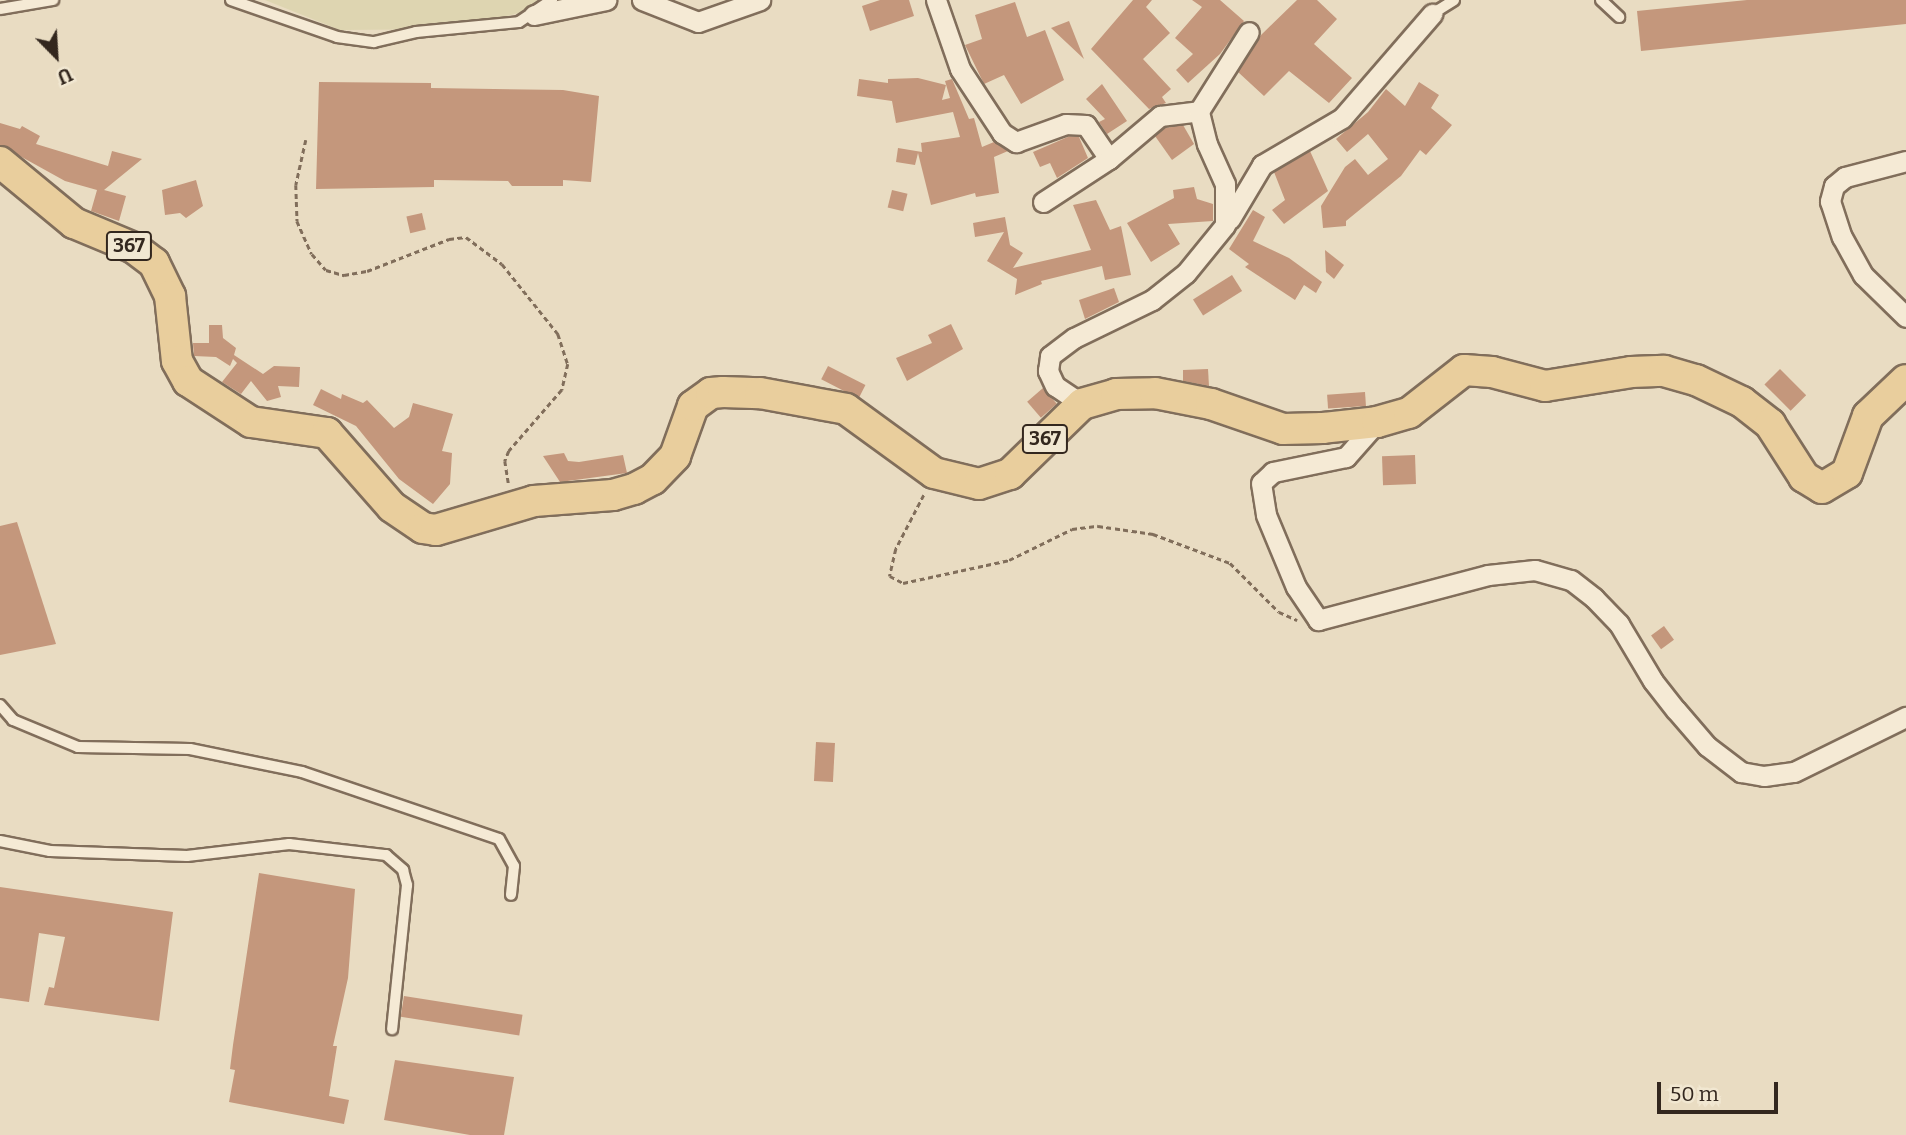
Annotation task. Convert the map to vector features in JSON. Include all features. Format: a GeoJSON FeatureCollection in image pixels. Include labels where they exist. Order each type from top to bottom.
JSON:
{"type":"FeatureCollection","features":[{"type":"Feature","properties":{"kind":"main road","name":"367"},"geometry":{"type":"LineString","coordinates":[[0,162],[74,223],[134,248],[154,263],[173,305],[177,361],[188,381],[251,422],[327,433],[392,507],[423,528],[459,524],[514,505],[613,495],[653,479],[675,456],[693,406],[711,393],[723,392],[846,409],[934,473],[970,483],[1001,478],[1082,404],[1115,394],[1156,393],[1211,404],[1283,429],[1377,422],[1409,413],[1464,370],[1492,372],[1545,386],[1631,372],[1664,372],[1696,380],[1742,402],[1770,424],[1804,477],[1822,488],[1847,473],[1868,416],[1906,380]]}},
{"type":"Feature","properties":{"kind":"street"},"geometry":{"type":"LineString","coordinates":[[534,15],[606,0]]}},
{"type":"Feature","properties":{"kind":"street"},"geometry":{"type":"LineString","coordinates":[[642,0],[698,22],[760,0]]}},
{"type":"Feature","properties":{"kind":"street"},"geometry":{"type":"LineString","coordinates":[[936,0],[960,69],[1002,133],[1016,142],[1066,124],[1086,125],[1110,159]]}},
{"type":"Feature","properties":{"kind":"street"},"geometry":{"type":"LineString","coordinates":[[1082,404],[1055,386],[1048,371],[1050,356],[1074,338],[1152,300],[1186,273],[1225,225],[1262,165],[1342,118],[1432,14]]}},
{"type":"Feature","properties":{"kind":"street"},"geometry":{"type":"LineString","coordinates":[[1225,225],[1228,202],[1225,184],[1207,144],[1199,111],[1249,32]]}},
{"type":"Feature","properties":{"kind":"street"},"geometry":{"type":"LineString","coordinates":[[1043,202],[1110,159],[1166,113],[1199,111]]}},
{"type":"Feature","properties":{"kind":"street"},"geometry":{"type":"LineString","coordinates":[[1906,161],[1846,177],[1834,186],[1830,201],[1842,237],[1863,275],[1906,317]]}},
{"type":"Feature","properties":{"kind":"street"},"geometry":{"type":"LineString","coordinates":[[1377,422],[1346,457],[1273,472],[1261,483],[1266,515],[1297,587],[1318,620],[1488,575],[1535,570],[1571,580],[1594,598],[1619,624],[1653,681],[1676,710],[1707,746],[1741,772],[1764,776],[1794,772],[1906,717]]}},
{"type":"Feature","properties":{"kind":"lane"},"geometry":{"type":"LineString","coordinates":[[0,9],[53,0]]}},
{"type":"Feature","properties":{"kind":"lane"},"geometry":{"type":"LineString","coordinates":[[231,0],[337,37],[374,42],[416,32],[519,22],[534,15],[552,0]]}},
{"type":"Feature","properties":{"kind":"lane"},"geometry":{"type":"LineString","coordinates":[[1432,14],[1454,0]]}},
{"type":"Feature","properties":{"kind":"lane"},"geometry":{"type":"LineString","coordinates":[[1601,0],[1619,17]]}},
{"type":"Feature","properties":{"kind":"lane"},"geometry":{"type":"LineString","coordinates":[[0,705],[13,720],[78,747],[190,749],[302,772],[499,839],[514,866],[510,895]]}},
{"type":"Feature","properties":{"kind":"lane"},"geometry":{"type":"LineString","coordinates":[[0,841],[50,851],[187,856],[289,844],[386,855],[403,870],[407,885],[392,1028]]}},
{"type":"Feature","properties":{"kind":"path"},"geometry":{"type":"LineString","coordinates":[[306,140],[296,185],[297,221],[312,254],[326,270],[344,275],[367,271],[449,239],[466,237],[502,264],[558,334],[568,364],[562,390],[505,461],[514,505]]}},
{"type":"Feature","properties":{"kind":"path"},"geometry":{"type":"LineString","coordinates":[[934,473],[895,549],[890,576],[902,583],[1009,560],[1072,529],[1098,526],[1153,534],[1230,563],[1279,612],[1296,620],[1318,620]]}},
{"type":"Feature","properties":{"kind":"shaded area"},"geometry":{"type":"Polygon","coordinates":[[[265,0],[537,0],[526,11],[457,29],[340,30],[265,0]]]}},
{"type":"Feature","properties":{"kind":"building"},"geometry":{"type":"Polygon","coordinates":[[[880,0],[909,0],[914,16],[870,31],[862,6],[880,0]]]}},
{"type":"Feature","properties":{"kind":"building"},"geometry":{"type":"Polygon","coordinates":[[[1133,0],[1152,0],[1146,7],[1170,33],[1143,59],[1171,89],[1162,97],[1166,103],[1149,109],[1091,49],[1133,0]]]}},
{"type":"Feature","properties":{"kind":"building"},"geometry":{"type":"Polygon","coordinates":[[[1192,0],[1220,0],[1244,21],[1220,54],[1188,83],[1176,70],[1193,54],[1175,38],[1202,7],[1192,0]]]}},
{"type":"Feature","properties":{"kind":"building"},"geometry":{"type":"Polygon","coordinates":[[[1297,0],[1317,0],[1337,19],[1314,44],[1352,78],[1329,103],[1289,71],[1264,96],[1238,72],[1261,35],[1297,0]]]}},
{"type":"Feature","properties":{"kind":"building"},"geometry":{"type":"Polygon","coordinates":[[[1747,0],[1906,0],[1906,24],[1641,51],[1637,11],[1747,0]]]}},
{"type":"Feature","properties":{"kind":"building"},"geometry":{"type":"Polygon","coordinates":[[[1015,2],[1027,37],[1045,30],[1064,80],[1021,104],[1004,75],[984,84],[965,45],[982,39],[975,15],[1015,2]]]}},
{"type":"Feature","properties":{"kind":"building"},"geometry":{"type":"Polygon","coordinates":[[[1069,21],[1084,59],[1051,28],[1069,21]]]}},
{"type":"Feature","properties":{"kind":"building"},"geometry":{"type":"Polygon","coordinates":[[[918,78],[946,85],[942,100],[950,98],[945,81],[952,79],[969,119],[974,118],[982,147],[994,142],[1008,151],[994,157],[999,193],[976,197],[975,193],[931,205],[918,153],[915,165],[896,162],[898,148],[922,152],[921,143],[960,137],[953,112],[896,123],[892,101],[857,96],[859,79],[888,83],[888,79],[918,78]]]}},
{"type":"Feature","properties":{"kind":"building"},"geometry":{"type":"Polygon","coordinates":[[[319,82],[431,83],[431,88],[563,90],[599,96],[591,182],[563,180],[563,186],[512,186],[508,181],[434,180],[434,187],[316,189],[319,82]]]}},
{"type":"Feature","properties":{"kind":"building"},"geometry":{"type":"Polygon","coordinates":[[[1419,82],[1439,95],[1431,108],[1452,125],[1426,155],[1420,150],[1401,176],[1346,221],[1346,226],[1323,228],[1321,206],[1345,167],[1355,159],[1368,175],[1388,159],[1368,134],[1347,152],[1336,139],[1368,112],[1386,89],[1405,106],[1419,82]]]}},
{"type":"Feature","properties":{"kind":"building"},"geometry":{"type":"Polygon","coordinates":[[[1102,84],[1127,121],[1107,134],[1099,122],[1105,119],[1086,99],[1102,84]]]}},
{"type":"Feature","properties":{"kind":"building"},"geometry":{"type":"Polygon","coordinates":[[[0,123],[20,129],[22,126],[40,136],[36,144],[108,166],[112,151],[142,159],[104,190],[126,196],[119,221],[91,211],[97,190],[65,181],[0,145],[0,123]]]}},
{"type":"Feature","properties":{"kind":"building"},"geometry":{"type":"Polygon","coordinates":[[[1183,125],[1194,144],[1172,160],[1155,136],[1165,128],[1183,125]]]}},
{"type":"Feature","properties":{"kind":"building"},"geometry":{"type":"Polygon","coordinates":[[[1070,136],[1079,137],[1088,158],[1057,178],[1050,163],[1040,167],[1033,152],[1070,136]]]}},
{"type":"Feature","properties":{"kind":"building"},"geometry":{"type":"Polygon","coordinates":[[[1310,151],[1328,191],[1284,224],[1272,210],[1285,200],[1274,172],[1310,151]]]}},
{"type":"Feature","properties":{"kind":"building"},"geometry":{"type":"Polygon","coordinates":[[[196,180],[203,206],[186,218],[180,213],[165,215],[162,190],[196,180]]]}},
{"type":"Feature","properties":{"kind":"building"},"geometry":{"type":"Polygon","coordinates":[[[1194,187],[1197,199],[1213,204],[1213,221],[1168,224],[1180,244],[1151,262],[1127,223],[1174,198],[1173,190],[1194,187]]]}},
{"type":"Feature","properties":{"kind":"building"},"geometry":{"type":"Polygon","coordinates":[[[892,190],[908,194],[903,211],[888,207],[892,190]]]}},
{"type":"Feature","properties":{"kind":"building"},"geometry":{"type":"Polygon","coordinates":[[[1096,200],[1110,230],[1121,226],[1131,275],[1105,280],[1102,266],[1041,281],[1042,284],[1015,295],[1017,279],[987,261],[1004,232],[975,237],[973,223],[1005,217],[1010,245],[1023,253],[1013,268],[1091,250],[1073,205],[1096,200]]]}},
{"type":"Feature","properties":{"kind":"building"},"geometry":{"type":"Polygon","coordinates":[[[1253,210],[1265,217],[1253,241],[1289,258],[1322,282],[1316,293],[1304,285],[1295,300],[1245,267],[1249,264],[1229,249],[1253,210]]]}},
{"type":"Feature","properties":{"kind":"building"},"geometry":{"type":"Polygon","coordinates":[[[422,213],[426,230],[410,233],[406,217],[422,213]]]}},
{"type":"Feature","properties":{"kind":"building"},"geometry":{"type":"Polygon","coordinates":[[[1325,250],[1344,265],[1334,279],[1326,272],[1325,250]]]}},
{"type":"Feature","properties":{"kind":"building"},"geometry":{"type":"Polygon","coordinates":[[[1232,275],[1242,291],[1203,315],[1193,299],[1232,275]]]}},
{"type":"Feature","properties":{"kind":"building"},"geometry":{"type":"Polygon","coordinates":[[[1114,288],[1119,302],[1085,319],[1079,300],[1114,288]]]}},
{"type":"Feature","properties":{"kind":"building"},"geometry":{"type":"Polygon","coordinates":[[[951,324],[963,349],[907,381],[896,358],[932,343],[928,335],[951,324]]]}},
{"type":"Feature","properties":{"kind":"building"},"geometry":{"type":"Polygon","coordinates":[[[209,325],[222,325],[223,338],[236,348],[234,355],[263,374],[274,366],[300,367],[299,387],[278,386],[281,397],[267,401],[251,381],[241,394],[222,382],[237,363],[233,359],[230,366],[216,357],[194,356],[193,343],[209,343],[209,325]]]}},
{"type":"Feature","properties":{"kind":"building"},"geometry":{"type":"Polygon","coordinates":[[[828,366],[865,385],[859,398],[821,379],[828,366]]]}},
{"type":"Feature","properties":{"kind":"building"},"geometry":{"type":"Polygon","coordinates":[[[1208,369],[1209,386],[1183,381],[1183,370],[1208,369]]]}},
{"type":"Feature","properties":{"kind":"building"},"geometry":{"type":"Polygon","coordinates":[[[1780,369],[1806,395],[1791,411],[1764,385],[1780,369]]]}},
{"type":"Feature","properties":{"kind":"building"},"geometry":{"type":"Polygon","coordinates":[[[1043,388],[1057,404],[1041,418],[1027,402],[1043,388]]]}},
{"type":"Feature","properties":{"kind":"building"},"geometry":{"type":"Polygon","coordinates":[[[321,389],[341,399],[342,394],[363,403],[367,400],[394,428],[409,417],[413,403],[453,414],[442,451],[452,453],[450,484],[433,504],[399,479],[356,426],[313,405],[321,389]]]}},
{"type":"Feature","properties":{"kind":"building"},"geometry":{"type":"Polygon","coordinates":[[[1365,392],[1366,406],[1328,409],[1327,395],[1365,392]]]}},
{"type":"Feature","properties":{"kind":"building"},"geometry":{"type":"Polygon","coordinates":[[[564,453],[568,461],[579,462],[623,455],[627,473],[560,482],[543,456],[564,453]]]}},
{"type":"Feature","properties":{"kind":"building"},"geometry":{"type":"Polygon","coordinates":[[[1415,455],[1416,484],[1383,485],[1382,456],[1415,455]]]}},
{"type":"Feature","properties":{"kind":"building"},"geometry":{"type":"Polygon","coordinates":[[[17,522],[56,644],[0,655],[0,526],[17,522]]]}},
{"type":"Feature","properties":{"kind":"building"},"geometry":{"type":"Polygon","coordinates":[[[1664,626],[1674,640],[1661,649],[1651,635],[1664,626]]]}},
{"type":"Feature","properties":{"kind":"building"},"geometry":{"type":"Polygon","coordinates":[[[816,742],[835,743],[833,782],[814,781],[816,742]]]}},
{"type":"Feature","properties":{"kind":"building"},"geometry":{"type":"Polygon","coordinates":[[[259,873],[355,889],[348,978],[333,1046],[337,1046],[329,1096],[349,1100],[344,1124],[229,1102],[235,1070],[230,1069],[233,1045],[259,873]]]}},
{"type":"Feature","properties":{"kind":"building"},"geometry":{"type":"Polygon","coordinates":[[[0,887],[173,912],[159,1021],[44,1005],[49,987],[54,988],[65,937],[39,933],[29,1002],[0,998],[0,887]]]}},
{"type":"Feature","properties":{"kind":"building"},"geometry":{"type":"Polygon","coordinates":[[[404,996],[523,1015],[519,1036],[401,1017],[404,996]]]}},
{"type":"Feature","properties":{"kind":"building"},"geometry":{"type":"Polygon","coordinates":[[[395,1060],[514,1077],[504,1135],[470,1135],[384,1120],[395,1060]]]}}]}
